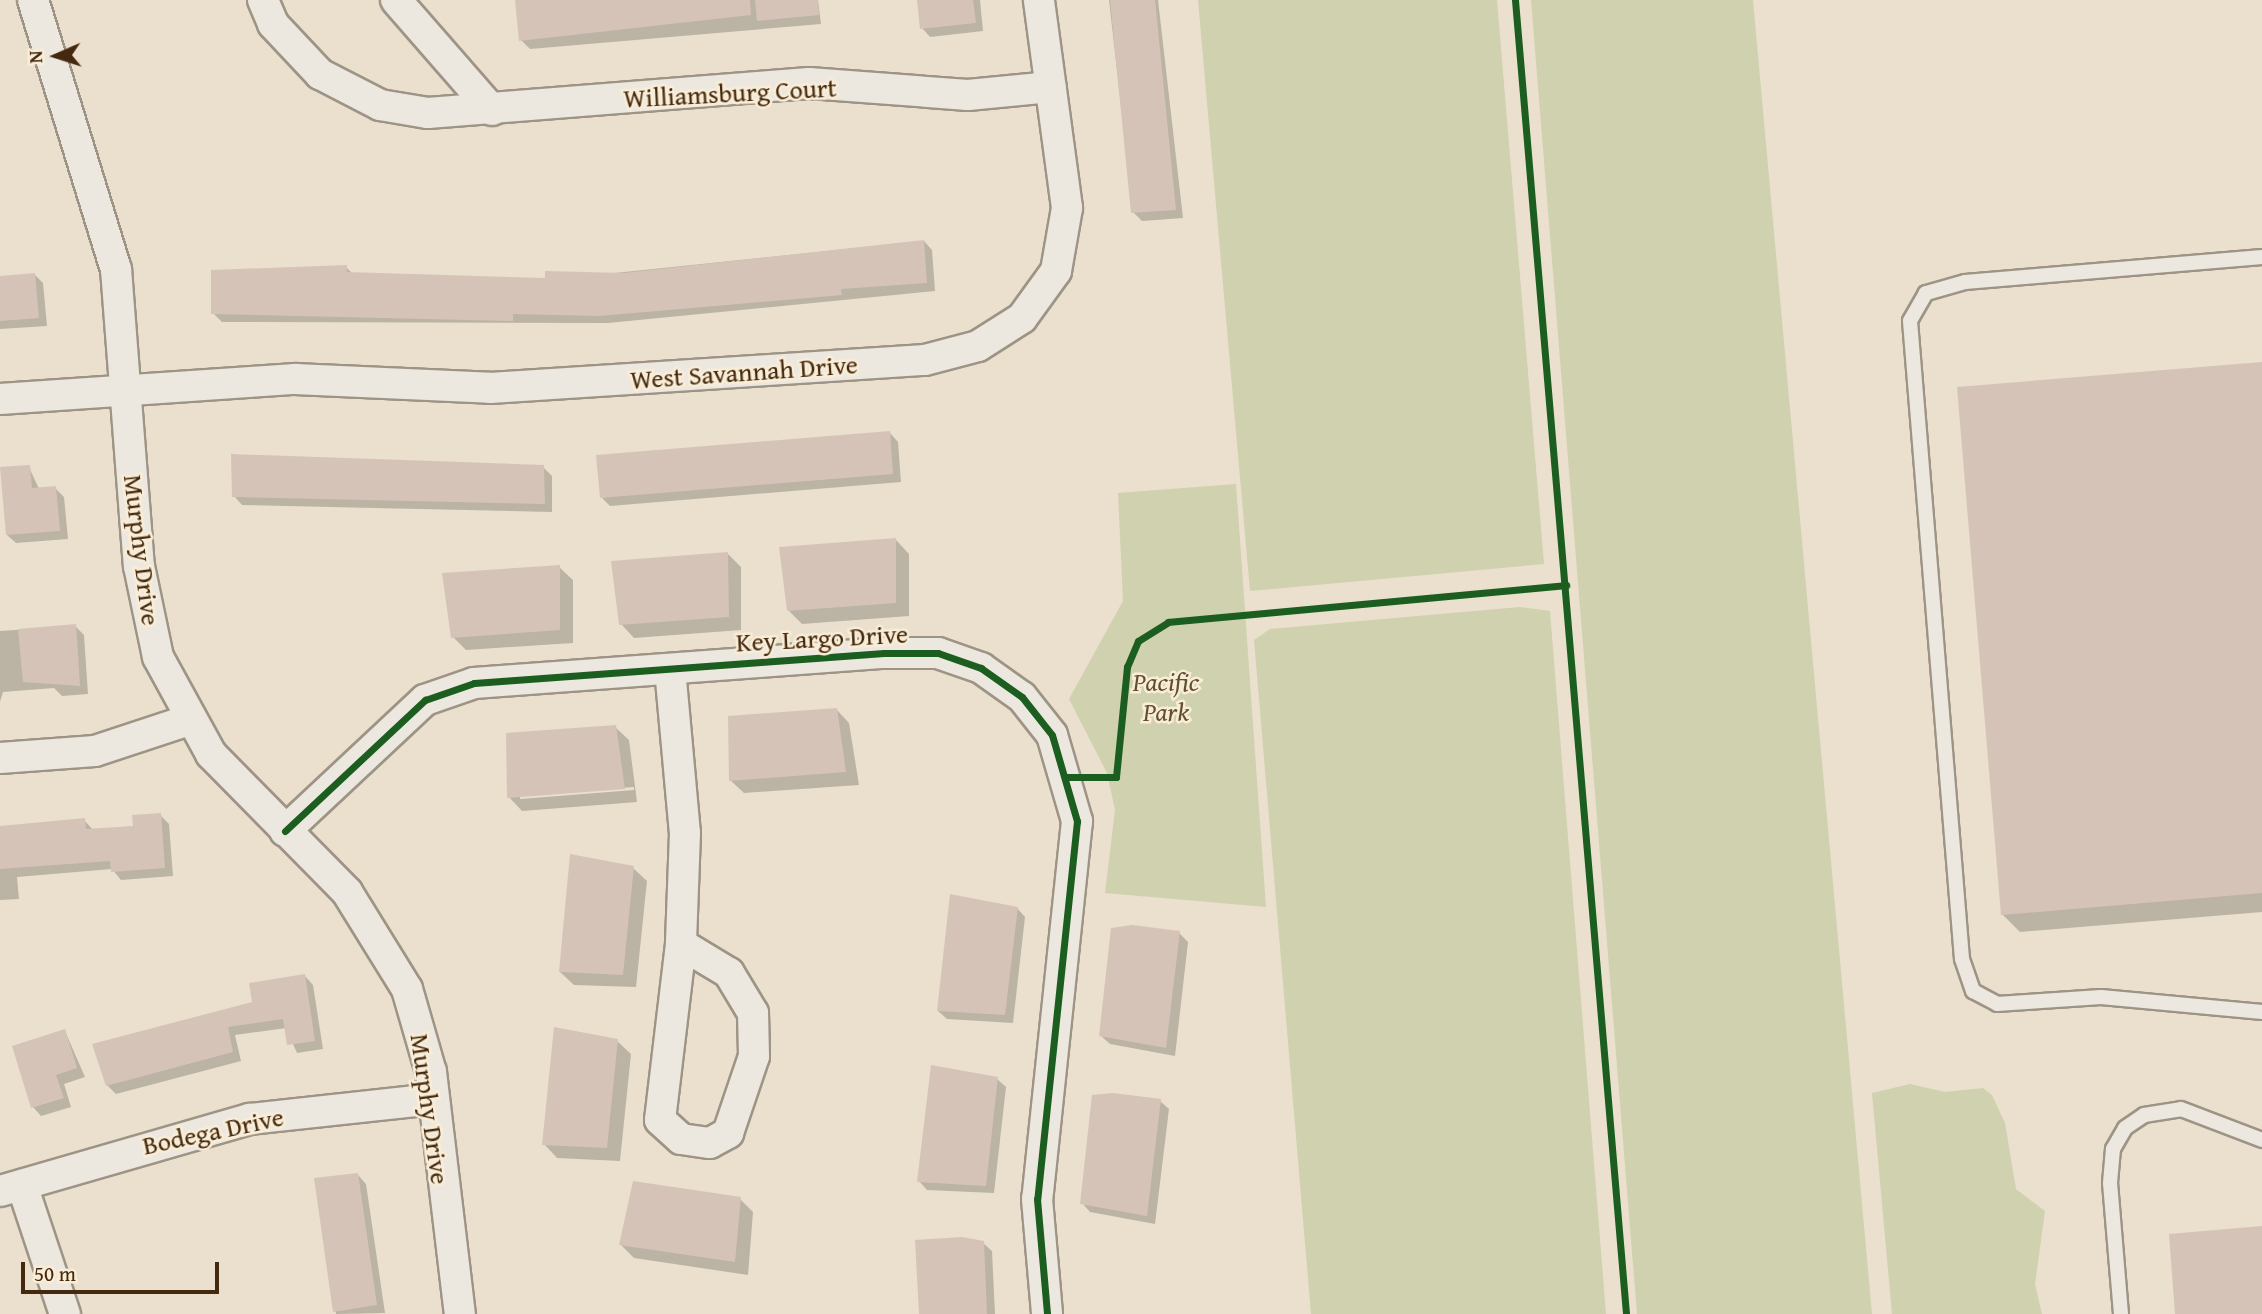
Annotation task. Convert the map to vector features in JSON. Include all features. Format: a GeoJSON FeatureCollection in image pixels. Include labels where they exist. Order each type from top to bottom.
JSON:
{"type":"FeatureCollection","features":[{"type":"Feature","properties":{"kind":"street","name":"Murphy Drive"},"geometry":{"type":"LineString","coordinates":[[33,0],[116,269],[143,601],[158,657],[189,720],[232,779],[347,892],[396,965],[421,1031],[433,1099],[460,1314]]}},
{"type":"Feature","properties":{"kind":"street","name":"Williamsburg Court"},"geometry":{"type":"LineString","coordinates":[[263,0],[273,24],[320,74],[380,105],[428,113],[809,83],[968,94],[1051,87]]}},
{"type":"Feature","properties":{"kind":"street"},"geometry":{"type":"LineString","coordinates":[[396,0],[492,110]]}},
{"type":"Feature","properties":{"kind":"street","name":"West Savannah Drive"},"geometry":{"type":"LineString","coordinates":[[0,399],[295,379],[490,388],[925,360],[978,346],[1022,318],[1056,271],[1067,208],[1039,0]]}},
{"type":"Feature","properties":{"kind":"street","name":"Key Largo Drive"},"geometry":{"type":"LineString","coordinates":[[285,831],[425,700],[474,683],[938,653],[981,668],[1022,697],[1052,735],[1077,821],[1037,1199],[1046,1314]]}},
{"type":"Feature","properties":{"kind":"street"},"geometry":{"type":"LineString","coordinates":[[670,669],[685,833],[681,944],[660,1119],[681,1139],[710,1143],[728,1133],[754,1056],[754,1013],[729,973],[681,944]]}},
{"type":"Feature","properties":{"kind":"street"},"geometry":{"type":"LineString","coordinates":[[0,758],[95,751],[189,720]]}},
{"type":"Feature","properties":{"kind":"street","name":"Bodega Drive"},"geometry":{"type":"LineString","coordinates":[[11,1188],[250,1119],[433,1099]]}},
{"type":"Feature","properties":{"kind":"street"},"geometry":{"type":"LineString","coordinates":[[11,1188],[65,1314]]}},
{"type":"Feature","properties":{"kind":"lane"},"geometry":{"type":"LineString","coordinates":[[2262,257],[1965,282],[1926,293],[1910,321],[1967,979],[1973,991],[1997,1004],[2101,997],[2262,1012]]}},
{"type":"Feature","properties":{"kind":"lane"},"geometry":{"type":"LineString","coordinates":[[2121,1314],[2110,1183],[2113,1149],[2125,1128],[2144,1115],[2181,1109],[2262,1140]]}},
{"type":"Feature","properties":{"kind":"green space"},"geometry":{"type":"Polygon","coordinates":[[[1198,0],[1497,0],[1544,564],[1250,591],[1198,0]]]}},
{"type":"Feature","properties":{"kind":"green space"},"geometry":{"type":"Polygon","coordinates":[[[1531,0],[1753,0],[1872,1314],[1637,1314],[1531,0]]]}},
{"type":"Feature","properties":{"kind":"green space","name":"Pacific Park"},"geometry":{"type":"Polygon","coordinates":[[[1236,484],[1266,907],[1105,893],[1115,810],[1107,773],[1069,699],[1123,601],[1118,493],[1236,484]]]}},
{"type":"Feature","properties":{"kind":"green space"},"geometry":{"type":"Polygon","coordinates":[[[1520,607],[1550,611],[1606,1314],[1311,1314],[1254,640],[1270,629],[1520,607]]]}},
{"type":"Feature","properties":{"kind":"green space"},"geometry":{"type":"Polygon","coordinates":[[[1910,1084],[1945,1092],[1983,1088],[1992,1095],[2005,1123],[2016,1189],[2045,1211],[2035,1284],[2042,1314],[1892,1314],[1872,1093],[1910,1084]]]}},
{"type":"Feature","properties":{"kind":"building"},"geometry":{"type":"Polygon","coordinates":[[[515,0],[750,0],[751,15],[519,41],[515,0]]]}},
{"type":"Feature","properties":{"kind":"building"},"geometry":{"type":"Polygon","coordinates":[[[755,0],[818,0],[819,15],[757,21],[755,0]]]}},
{"type":"Feature","properties":{"kind":"building"},"geometry":{"type":"Polygon","coordinates":[[[917,0],[973,0],[976,23],[920,29],[917,0]]]}},
{"type":"Feature","properties":{"kind":"building"},"geometry":{"type":"Polygon","coordinates":[[[1110,0],[1155,0],[1176,210],[1131,213],[1110,0]]]}},
{"type":"Feature","properties":{"kind":"building"},"geometry":{"type":"Polygon","coordinates":[[[924,240],[927,283],[841,289],[842,295],[599,316],[513,314],[513,321],[211,314],[211,270],[347,265],[347,272],[545,278],[545,271],[624,273],[924,240]]]}},
{"type":"Feature","properties":{"kind":"building"},"geometry":{"type":"Polygon","coordinates":[[[35,273],[39,318],[0,321],[0,276],[35,273]]]}},
{"type":"Feature","properties":{"kind":"building"},"geometry":{"type":"Polygon","coordinates":[[[2262,362],[2262,893],[2001,915],[1957,387],[2262,362]]]}},
{"type":"Feature","properties":{"kind":"building"},"geometry":{"type":"Polygon","coordinates":[[[890,431],[893,474],[600,498],[596,455],[890,431]]]}},
{"type":"Feature","properties":{"kind":"building"},"geometry":{"type":"Polygon","coordinates":[[[231,454],[544,465],[545,504],[232,497],[231,454]]]}},
{"type":"Feature","properties":{"kind":"building"},"geometry":{"type":"Polygon","coordinates":[[[30,465],[32,488],[56,486],[60,531],[6,535],[0,467],[30,465]]]}},
{"type":"Feature","properties":{"kind":"building"},"geometry":{"type":"Polygon","coordinates":[[[896,538],[896,603],[787,611],[779,547],[896,538]]]}},
{"type":"Feature","properties":{"kind":"building"},"geometry":{"type":"Polygon","coordinates":[[[728,552],[729,617],[619,625],[611,561],[728,552]]]}},
{"type":"Feature","properties":{"kind":"building"},"geometry":{"type":"Polygon","coordinates":[[[560,565],[560,630],[451,638],[442,573],[560,565]]]}},
{"type":"Feature","properties":{"kind":"building"},"geometry":{"type":"Polygon","coordinates":[[[76,624],[80,686],[23,682],[18,629],[76,624]]]}},
{"type":"Feature","properties":{"kind":"building"},"geometry":{"type":"Polygon","coordinates":[[[837,708],[846,772],[729,781],[728,716],[837,708]]]}},
{"type":"Feature","properties":{"kind":"building"},"geometry":{"type":"Polygon","coordinates":[[[616,725],[625,789],[507,798],[506,733],[616,725]]]}},
{"type":"Feature","properties":{"kind":"building"},"geometry":{"type":"Polygon","coordinates":[[[161,813],[165,868],[111,872],[110,861],[0,869],[0,826],[85,818],[86,829],[133,826],[132,815],[161,813]]]}},
{"type":"Feature","properties":{"kind":"building"},"geometry":{"type":"Polygon","coordinates":[[[570,854],[634,866],[623,975],[559,972],[570,854]]]}},
{"type":"Feature","properties":{"kind":"building"},"geometry":{"type":"Polygon","coordinates":[[[950,894],[1018,907],[1005,1015],[937,1011],[950,894]]]}},
{"type":"Feature","properties":{"kind":"building"},"geometry":{"type":"Polygon","coordinates":[[[1132,925],[1180,931],[1166,1048],[1099,1036],[1111,928],[1132,925]]]}},
{"type":"Feature","properties":{"kind":"building"},"geometry":{"type":"Polygon","coordinates":[[[305,974],[315,1041],[287,1045],[283,1019],[228,1027],[233,1052],[106,1086],[92,1044],[252,1002],[249,983],[305,974]]]}},
{"type":"Feature","properties":{"kind":"building"},"geometry":{"type":"Polygon","coordinates":[[[554,1027],[618,1039],[607,1148],[542,1145],[554,1027]]]}},
{"type":"Feature","properties":{"kind":"building"},"geometry":{"type":"Polygon","coordinates":[[[65,1029],[77,1068],[56,1075],[64,1098],[31,1108],[12,1046],[65,1029]]]}},
{"type":"Feature","properties":{"kind":"building"},"geometry":{"type":"Polygon","coordinates":[[[931,1065],[998,1077],[986,1186],[917,1182],[931,1065]]]}},
{"type":"Feature","properties":{"kind":"building"},"geometry":{"type":"Polygon","coordinates":[[[1113,1093],[1161,1099],[1147,1216],[1080,1204],[1092,1095],[1113,1093]]]}},
{"type":"Feature","properties":{"kind":"building"},"geometry":{"type":"Polygon","coordinates":[[[358,1173],[377,1305],[333,1312],[314,1178],[358,1173]]]}},
{"type":"Feature","properties":{"kind":"building"},"geometry":{"type":"Polygon","coordinates":[[[633,1181],[741,1197],[735,1262],[619,1245],[633,1181]]]}},
{"type":"Feature","properties":{"kind":"building"},"geometry":{"type":"Polygon","coordinates":[[[2262,1226],[2262,1314],[2175,1314],[2169,1234],[2262,1226]]]}},
{"type":"Feature","properties":{"kind":"building"},"geometry":{"type":"Polygon","coordinates":[[[962,1237],[984,1241],[987,1314],[919,1314],[915,1240],[962,1237]]]}},
{"type":"Feature","properties":{"kind":"cycle path"},"geometry":{"type":"LineString","coordinates":[[1515,0],[1626,1314]]}},
{"type":"Feature","properties":{"kind":"cycle path"},"geometry":{"type":"LineString","coordinates":[[1067,777],[1116,777],[1127,667],[1138,641],[1168,622],[1566,585]]}},
{"type":"Feature","properties":{"kind":"cycle path"},"geometry":{"type":"LineString","coordinates":[[285,831],[425,700],[474,683],[884,653],[938,653],[981,668],[1022,697],[1052,735],[1077,821],[1037,1199],[1047,1314]]}}]}
